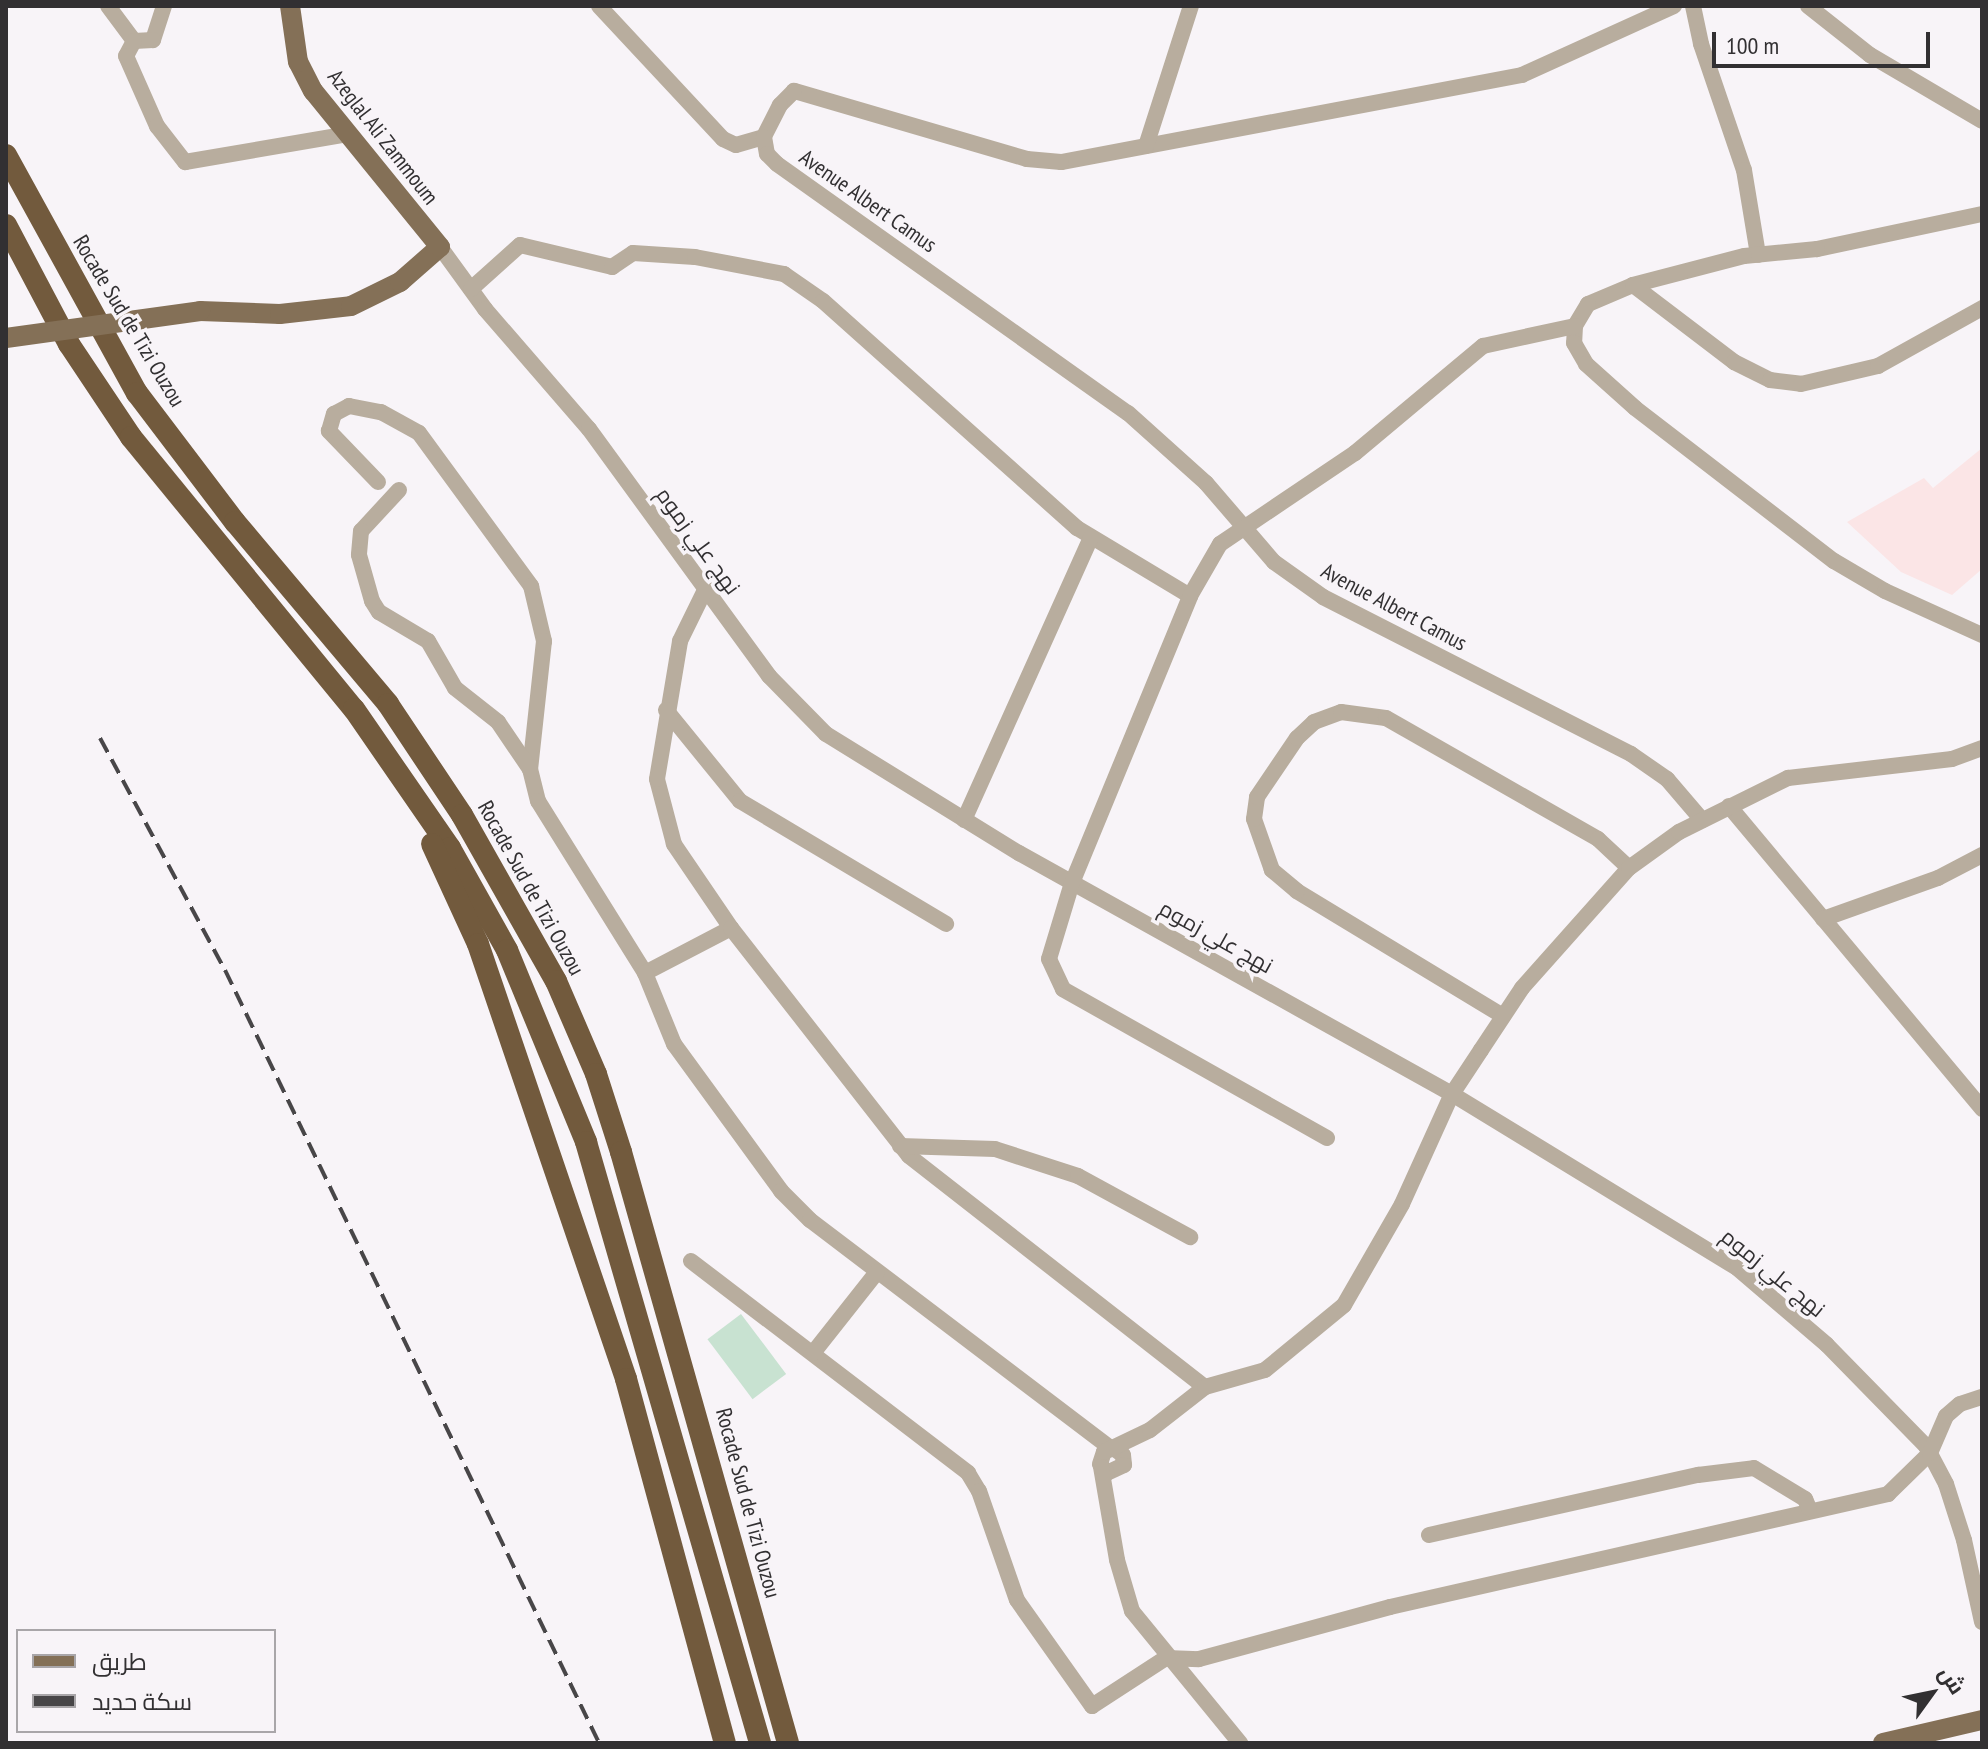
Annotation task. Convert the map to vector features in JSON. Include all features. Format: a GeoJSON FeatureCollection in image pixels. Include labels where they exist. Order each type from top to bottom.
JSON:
{"type":"FeatureCollection","features":[{"type":"Feature","properties":{"kind":"highway","name":"Rocade Sud de Tizi Ouzou"},"geometry":{"type":"LineString","coordinates":[[9,160],[137,393],[235,522],[388,704],[462,815],[556,981],[596,1074],[621,1152],[788,1743]]}},
{"type":"Feature","properties":{"kind":"highway"},"geometry":{"type":"LineString","coordinates":[[6,225],[69,344],[131,437],[315,659],[395,766],[483,905],[530,997],[563,1079],[649,1351],[760,1743]]}},
{"type":"Feature","properties":{"kind":"highway"},"geometry":{"type":"LineString","coordinates":[[395,766],[478,944],[626,1379],[725,1743]]}},
{"type":"Feature","properties":{"kind":"main road","name":"Azeglal Ali Zammoum"},"geometry":{"type":"LineString","coordinates":[[290,6],[298,62],[348,134],[440,247]]}},
{"type":"Feature","properties":{"kind":"main road"},"geometry":{"type":"LineString","coordinates":[[6,338],[200,311],[280,314],[351,306],[400,282],[440,247]]}},
{"type":"Feature","properties":{"kind":"main road"},"geometry":{"type":"LineString","coordinates":[[1883,1743],[1982,1720]]}},
{"type":"Feature","properties":{"kind":"street"},"geometry":{"type":"LineString","coordinates":[[108,6],[134,41]]}},
{"type":"Feature","properties":{"kind":"street"},"geometry":{"type":"LineString","coordinates":[[134,41],[153,40],[164,6]]}},
{"type":"Feature","properties":{"kind":"street"},"geometry":{"type":"LineString","coordinates":[[599,6],[723,139],[736,145],[764,137],[780,105],[794,91],[1027,159],[1061,162],[1522,75],[1674,6]]}},
{"type":"Feature","properties":{"kind":"street"},"geometry":{"type":"LineString","coordinates":[[1146,146],[1191,6]]}},
{"type":"Feature","properties":{"kind":"street"},"geometry":{"type":"LineString","coordinates":[[1693,6],[1701,44],[1744,170],[1758,255]]}},
{"type":"Feature","properties":{"kind":"street"},"geometry":{"type":"LineString","coordinates":[[1808,6],[1870,55],[1982,121]]}},
{"type":"Feature","properties":{"kind":"street"},"geometry":{"type":"LineString","coordinates":[[134,41],[126,56],[157,126],[185,162],[348,134]]}},
{"type":"Feature","properties":{"kind":"street","name":"Avenue Albert Camus"},"geometry":{"type":"LineString","coordinates":[[764,137],[767,154],[777,164],[1128,413],[1206,483],[1274,562],[1323,597],[1631,754],[1667,779],[1702,820]]}},
{"type":"Feature","properties":{"kind":"street"},"geometry":{"type":"LineString","coordinates":[[1982,214],[1817,249],[1758,255],[1633,285],[1588,304],[1575,326],[1574,343],[1586,364],[1749,499],[1885,591],[1982,635]]}},
{"type":"Feature","properties":{"kind":"street"},"geometry":{"type":"LineString","coordinates":[[471,289],[520,245],[612,267],[633,253],[695,257],[784,274],[823,301],[1091,537],[1190,596]]}},
{"type":"Feature","properties":{"kind":"street","name":"نهج علي زموم"},"geometry":{"type":"LineString","coordinates":[[440,247],[471,289],[589,429],[769,676],[826,734],[1072,883],[1452,1094],[1737,1268],[1847,1364],[1930,1453],[1960,1526],[1982,1622]]}},
{"type":"Feature","properties":{"kind":"street"},"geometry":{"type":"LineString","coordinates":[[1633,285],[1734,362],[1770,380],[1801,384],[1878,366],[1982,308]]}},
{"type":"Feature","properties":{"kind":"street"},"geometry":{"type":"LineString","coordinates":[[1327,1138],[1063,989],[1049,959],[1072,883],[1190,596],[1220,544],[1240,526],[1355,453],[1483,346],[1575,326]]}},
{"type":"Feature","properties":{"kind":"street"},"geometry":{"type":"LineString","coordinates":[[378,482],[329,431],[334,414],[349,406],[381,412],[419,433],[531,586],[544,641],[530,769]]}},
{"type":"Feature","properties":{"kind":"street"},"geometry":{"type":"LineString","coordinates":[[399,490],[361,531],[359,555],[372,601],[379,612],[428,641],[455,688],[498,722],[530,769],[538,801],[645,973],[674,1044],[781,1191],[877,1272],[1072,1415],[1112,1459],[1110,1508],[1117,1560],[1132,1611],[1166,1658],[1240,1743]]}},
{"type":"Feature","properties":{"kind":"street"},"geometry":{"type":"LineString","coordinates":[[964,820],[1091,537]]}},
{"type":"Feature","properties":{"kind":"street"},"geometry":{"type":"LineString","coordinates":[[706,588],[680,641],[666,710],[657,779],[674,844],[731,928],[900,1146],[1205,1387]]}},
{"type":"Feature","properties":{"kind":"street"},"geometry":{"type":"LineString","coordinates":[[666,710],[740,801],[946,924]]}},
{"type":"Feature","properties":{"kind":"street"},"geometry":{"type":"LineString","coordinates":[[1503,1016],[1297,891],[1272,870],[1254,819],[1257,797],[1297,738],[1314,722],[1341,712],[1386,718],[1598,839],[1629,868]]}},
{"type":"Feature","properties":{"kind":"street"},"geometry":{"type":"LineString","coordinates":[[1112,1459],[1205,1387],[1265,1370],[1344,1305],[1402,1204],[1452,1094],[1503,1016],[1629,868],[1702,820],[1788,778],[1952,759],[1982,748]]}},
{"type":"Feature","properties":{"kind":"street"},"geometry":{"type":"LineString","coordinates":[[1729,806],[1982,1109]]}},
{"type":"Feature","properties":{"kind":"street"},"geometry":{"type":"LineString","coordinates":[[1823,919],[1938,878],[1982,855]]}},
{"type":"Feature","properties":{"kind":"street"},"geometry":{"type":"LineString","coordinates":[[645,973],[731,928]]}},
{"type":"Feature","properties":{"kind":"street"},"geometry":{"type":"LineString","coordinates":[[900,1146],[995,1149],[1078,1176],[1190,1237]]}},
{"type":"Feature","properties":{"kind":"street"},"geometry":{"type":"LineString","coordinates":[[691,1261],[968,1473],[979,1491],[1017,1600],[1092,1706],[1166,1658],[1199,1659],[1390,1607],[1809,1508],[1888,1494],[1930,1453],[1946,1416],[1960,1404],[1982,1397]]}},
{"type":"Feature","properties":{"kind":"street"},"geometry":{"type":"LineString","coordinates":[[813,1353],[877,1272]]}},
{"type":"Feature","properties":{"kind":"street"},"geometry":{"type":"LineString","coordinates":[[1429,1535],[1698,1475],[1754,1468],[1805,1499],[1809,1508]]}},
{"type":"Feature","properties":{"kind":"street"},"geometry":{"type":"LineString","coordinates":[[1185,1677],[1227,1743]]}},
{"type":"Feature","properties":{"kind":"shaded area"},"geometry":{"type":"Polygon","coordinates":[[[1982,448],[1982,569],[1952,595],[1901,572],[1847,522],[1924,478],[1933,488],[1982,448]]]}},
{"type":"Feature","properties":{"kind":"green space"},"geometry":{"type":"Polygon","coordinates":[[[741,1314],[786,1374],[753,1399],[707,1339],[741,1314]]]}},
{"type":"Feature","properties":{"kind":"railway"},"geometry":{"type":"LineString","coordinates":[[100,738],[225,970],[599,1743]]}}]}
